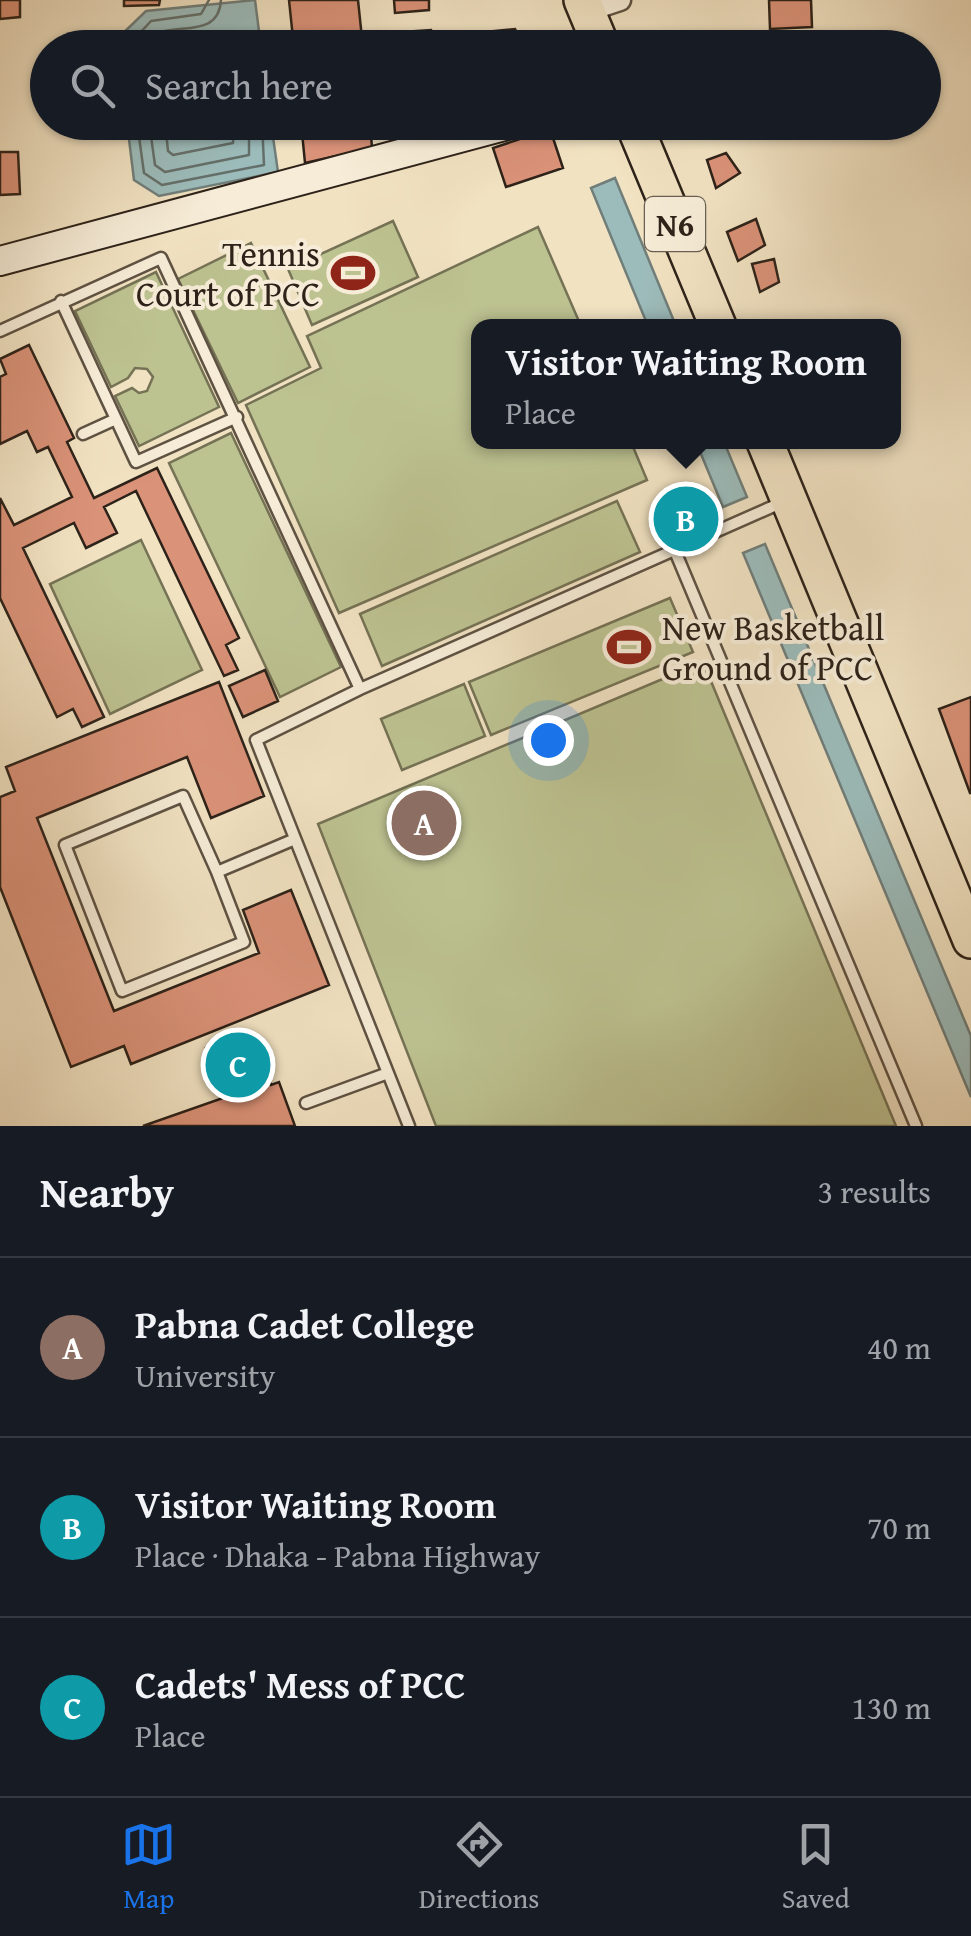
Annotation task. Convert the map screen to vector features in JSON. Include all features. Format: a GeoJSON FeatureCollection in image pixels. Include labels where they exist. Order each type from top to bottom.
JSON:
{"type":"FeatureCollection","features":[{"type":"Feature","properties":{"kind":"highway"},"geometry":{"type":"LineString","coordinates":[[597,4],[600,30]]}},
{"type":"Feature","properties":{"kind":"highway","name":"N6"},"geometry":{"type":"LineString","coordinates":[[640,140],[715,319]]}},
{"type":"Feature","properties":{"kind":"highway"},"geometry":{"type":"LineString","coordinates":[[768,449],[971,940]]}},
{"type":"Feature","properties":{"kind":"street"},"geometry":{"type":"LineString","coordinates":[[0,261],[451,140]]}},
{"type":"Feature","properties":{"kind":"lane"},"geometry":{"type":"LineString","coordinates":[[0,331],[161,258],[238,417],[360,689]]}},
{"type":"Feature","properties":{"kind":"lane"},"geometry":{"type":"LineString","coordinates":[[61,301],[136,462],[238,417]]}},
{"type":"Feature","properties":{"kind":"lane"},"geometry":{"type":"LineString","coordinates":[[84,434],[116,419]]}},
{"type":"Feature","properties":{"kind":"lane"},"geometry":{"type":"LineString","coordinates":[[409,1126],[256,740],[360,689],[789,500]]}},
{"type":"Feature","properties":{"kind":"lane"},"geometry":{"type":"LineString","coordinates":[[675,552],[916,1126]]}},
{"type":"Feature","properties":{"kind":"lane"},"geometry":{"type":"LineString","coordinates":[[183,796],[217,872],[244,942],[122,991],[65,845],[183,796]]}},
{"type":"Feature","properties":{"kind":"lane"},"geometry":{"type":"LineString","coordinates":[[217,872],[295,840]]}},
{"type":"Feature","properties":{"kind":"lane"},"geometry":{"type":"LineString","coordinates":[[306,1103],[388,1073]]}},
{"type":"Feature","properties":{"kind":"green space","name":"Tennis Court of PCC"},"geometry":{"type":"Polygon","coordinates":[[[393,221],[418,277],[312,325],[288,269],[393,221]]]}},
{"type":"Feature","properties":{"kind":"green space"},"geometry":{"type":"Polygon","coordinates":[[[538,227],[578,319],[471,319],[471,449],[634,449],[647,480],[339,613],[246,405],[321,368],[307,336],[538,227]]]}},
{"type":"Feature","properties":{"kind":"green space"},"geometry":{"type":"Polygon","coordinates":[[[251,243],[310,367],[238,403],[178,279],[251,243]]]}},
{"type":"Feature","properties":{"kind":"green space"},"geometry":{"type":"Polygon","coordinates":[[[156,272],[219,407],[139,446],[115,396],[132,388],[139,393],[147,391],[153,377],[147,369],[135,368],[128,378],[111,387],[75,311],[156,272]]]}},
{"type":"Feature","properties":{"kind":"green space"},"geometry":{"type":"Polygon","coordinates":[[[231,433],[341,667],[280,697],[169,463],[231,433]]]}},
{"type":"Feature","properties":{"kind":"green space"},"geometry":{"type":"Polygon","coordinates":[[[617,501],[640,552],[382,666],[360,614],[617,501]]]}},
{"type":"Feature","properties":{"kind":"green space"},"geometry":{"type":"Polygon","coordinates":[[[141,540],[202,670],[110,714],[50,584],[141,540]]]}},
{"type":"Feature","properties":{"kind":"green space"},"geometry":{"type":"Polygon","coordinates":[[[670,598],[693,652],[491,735],[469,682],[670,598]]]}},
{"type":"Feature","properties":{"kind":"green space"},"geometry":{"type":"Polygon","coordinates":[[[703,662],[896,1126],[436,1126],[318,824],[703,662]]]}},
{"type":"Feature","properties":{"kind":"green space"},"geometry":{"type":"Polygon","coordinates":[[[464,684],[485,736],[402,770],[381,719],[464,684]]]}},
{"type":"Feature","properties":{"kind":"water"},"geometry":{"type":"Polygon","coordinates":[[[255,0],[259,30],[126,30],[146,11],[255,0]]]}},
{"type":"Feature","properties":{"kind":"water"},"geometry":{"type":"Polygon","coordinates":[[[129,140],[273,140],[278,172],[159,196],[134,180],[129,140]]]}},
{"type":"Feature","properties":{"kind":"water"},"geometry":{"type":"Polygon","coordinates":[[[615,178],[673,319],[645,319],[591,188],[615,178]]]}},
{"type":"Feature","properties":{"kind":"water"},"geometry":{"type":"Polygon","coordinates":[[[699,449],[727,449],[747,497],[723,507],[699,449]]]}},
{"type":"Feature","properties":{"kind":"water"},"geometry":{"type":"Polygon","coordinates":[[[765,544],[971,1036],[971,1097],[743,553],[765,544]]]}},
{"type":"Feature","properties":{"kind":"building"},"geometry":{"type":"Polygon","coordinates":[[[0,0],[20,0],[20,17],[0,19],[0,0]]]}},
{"type":"Feature","properties":{"kind":"building"},"geometry":{"type":"Polygon","coordinates":[[[124,0],[160,0],[159,5],[124,6],[124,0]]]}},
{"type":"Feature","properties":{"kind":"building"},"geometry":{"type":"Polygon","coordinates":[[[289,0],[358,0],[361,30],[292,30],[289,0]]]}},
{"type":"Feature","properties":{"kind":"building"},"geometry":{"type":"Polygon","coordinates":[[[394,0],[429,0],[429,10],[395,13],[394,0]]]}},
{"type":"Feature","properties":{"kind":"building"},"geometry":{"type":"Polygon","coordinates":[[[769,0],[811,0],[812,27],[770,29],[769,0]]]}},
{"type":"Feature","properties":{"kind":"building"},"geometry":{"type":"Polygon","coordinates":[[[303,140],[371,140],[372,148],[305,163],[303,140]]]}},
{"type":"Feature","properties":{"kind":"building"},"geometry":{"type":"Polygon","coordinates":[[[517,140],[554,140],[563,168],[506,187],[493,148],[517,140]]]}},
{"type":"Feature","properties":{"kind":"building"},"geometry":{"type":"Polygon","coordinates":[[[0,152],[18,152],[20,194],[0,195],[0,152]]]}},
{"type":"Feature","properties":{"kind":"building"},"geometry":{"type":"Polygon","coordinates":[[[726,153],[740,173],[716,188],[707,160],[726,153]]]}},
{"type":"Feature","properties":{"kind":"building"},"geometry":{"type":"Polygon","coordinates":[[[756,219],[765,245],[738,261],[727,232],[756,219]]]}},
{"type":"Feature","properties":{"kind":"building"},"geometry":{"type":"Polygon","coordinates":[[[774,259],[779,282],[760,292],[752,264],[774,259]]]}},
{"type":"Feature","properties":{"kind":"building"},"geometry":{"type":"Polygon","coordinates":[[[29,345],[74,438],[67,442],[94,498],[157,468],[239,638],[226,645],[238,670],[224,676],[136,491],[104,507],[117,533],[86,548],[74,523],[23,548],[104,717],[82,727],[73,709],[57,717],[0,598],[0,498],[14,525],[72,497],[48,447],[37,452],[27,431],[0,444],[0,377],[6,374],[0,359],[29,345]]]}},
{"type":"Feature","properties":{"kind":"building"},"geometry":{"type":"Polygon","coordinates":[[[691,500],[702,530],[681,538],[670,509],[691,500]]]}},
{"type":"Feature","properties":{"kind":"building"},"geometry":{"type":"Polygon","coordinates":[[[265,670],[278,701],[243,717],[229,686],[265,670]]]}},
{"type":"Feature","properties":{"kind":"building"},"geometry":{"type":"Polygon","coordinates":[[[219,682],[264,796],[211,818],[187,757],[37,818],[114,1011],[259,953],[243,910],[291,890],[329,985],[131,1064],[124,1046],[71,1067],[0,887],[0,797],[15,791],[6,767],[219,682]]]}},
{"type":"Feature","properties":{"kind":"building"},"geometry":{"type":"Polygon","coordinates":[[[971,697],[971,793],[970,793],[939,709],[971,697]]]}},
{"type":"Feature","properties":{"kind":"building"},"geometry":{"type":"Polygon","coordinates":[[[252,1032],[271,1085],[279,1082],[295,1126],[143,1126],[223,1098],[206,1048],[252,1032]]]}},
{"type":"Feature","properties":{"kind":"place","name":"Tennis Court of PCC"},"geometry":{"type":"Point","coordinates":[353,273]}},
{"type":"Feature","properties":{"kind":"place","name":"Visitor Waiting Room"},"geometry":{"type":"Point","coordinates":[686,519]}},
{"type":"Feature","properties":{"kind":"place","name":"New Basketball Ground of PCC"},"geometry":{"type":"Point","coordinates":[629,647]}},
{"type":"Feature","properties":{"kind":"place","name":"Pabna Cadet College"},"geometry":{"type":"Point","coordinates":[424,823]}},
{"type":"Feature","properties":{"kind":"place","name":"Cadets' Mess of PCC"},"geometry":{"type":"Point","coordinates":[238,1065]}}]}
